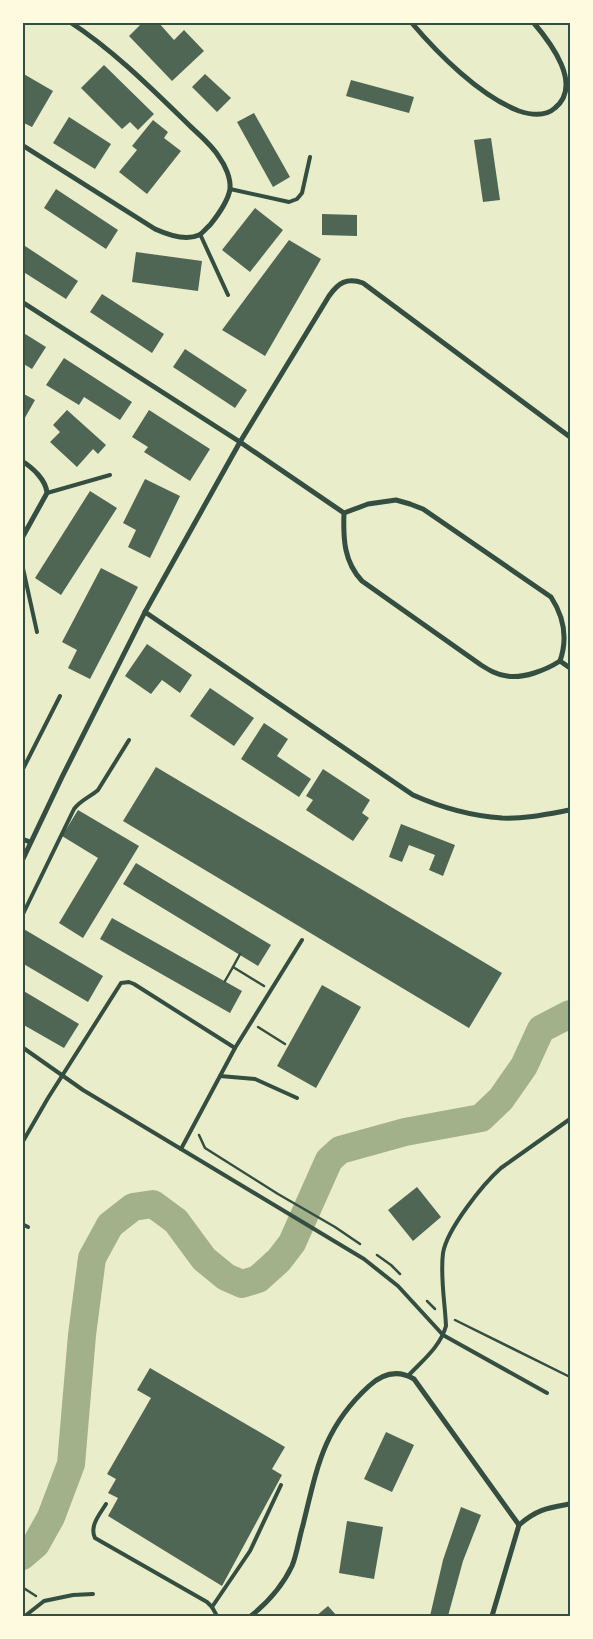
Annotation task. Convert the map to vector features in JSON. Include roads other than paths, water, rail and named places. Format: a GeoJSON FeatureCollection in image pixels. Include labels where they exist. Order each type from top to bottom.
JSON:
{"type":"FeatureCollection","features":[{"type":"Feature","properties":{"kind":"street"},"geometry":{"type":"LineString","coordinates":[[22,145],[155,229],[172,235],[193,237],[200,234],[218,216],[225,202],[230,188],[226,168],[218,155],[156,93],[88,34],[70,22]]}},
{"type":"Feature","properties":{"kind":"street"},"geometry":{"type":"LineString","coordinates":[[411,22],[435,50],[480,88],[520,111],[541,115],[551,111],[560,104],[566,93],[567,82],[554,51],[533,22]]}},
{"type":"Feature","properties":{"kind":"street"},"geometry":{"type":"LineString","coordinates":[[22,861],[145,612],[240,442],[334,288],[345,281],[354,280],[363,283],[570,437]]}},
{"type":"Feature","properties":{"kind":"street"},"geometry":{"type":"LineString","coordinates":[[22,302],[240,442],[344,513]]}},
{"type":"Feature","properties":{"kind":"street"},"geometry":{"type":"LineString","coordinates":[[22,461],[39,476],[47,489],[47,493],[22,538]]}},
{"type":"Feature","properties":{"kind":"street"},"geometry":{"type":"LineString","coordinates":[[396,500],[410,504],[430,514],[551,597],[560,614],[565,636],[564,649],[560,661],[554,666],[524,676],[508,677],[496,674],[481,665],[373,590],[355,573],[345,549],[343,535],[344,513],[368,504],[396,500]]}},
{"type":"Feature","properties":{"kind":"street"},"geometry":{"type":"LineString","coordinates":[[145,612],[412,795],[432,803],[462,811],[502,818],[537,816],[570,810]]}},
{"type":"Feature","properties":{"kind":"street"},"geometry":{"type":"LineString","coordinates":[[560,661],[570,668]]}},
{"type":"Feature","properties":{"kind":"street"},"geometry":{"type":"LineString","coordinates":[[22,839],[30,842]]}},
{"type":"Feature","properties":{"kind":"street"},"geometry":{"type":"LineString","coordinates":[[251,1616],[272,1595],[292,1565],[324,1446],[338,1420],[354,1401],[375,1381],[385,1375],[394,1373],[414,1379],[519,1525]]}},
{"type":"Feature","properties":{"kind":"street"},"geometry":{"type":"LineString","coordinates":[[492,1616],[519,1525],[531,1514],[547,1508],[570,1504]]}},
{"type":"Feature","properties":{"kind":"lane"},"geometry":{"type":"LineString","coordinates":[[230,188],[289,202],[297,199],[302,193],[310,157]]}},
{"type":"Feature","properties":{"kind":"lane"},"geometry":{"type":"LineString","coordinates":[[200,234],[228,295]]}},
{"type":"Feature","properties":{"kind":"lane"},"geometry":{"type":"LineString","coordinates":[[47,493],[110,475]]}},
{"type":"Feature","properties":{"kind":"lane"},"geometry":{"type":"LineString","coordinates":[[22,564],[37,632]]}},
{"type":"Feature","properties":{"kind":"lane"},"geometry":{"type":"LineString","coordinates":[[22,771],[60,696]]}},
{"type":"Feature","properties":{"kind":"lane"},"geometry":{"type":"LineString","coordinates":[[22,916],[74,809],[81,801],[98,790],[130,740]]}},
{"type":"Feature","properties":{"kind":"lane"},"geometry":{"type":"LineString","coordinates":[[181,1149],[235,1048],[302,940]]}},
{"type":"Feature","properties":{"kind":"lane"},"geometry":{"type":"LineString","coordinates":[[22,1143],[48,1098],[64,1076],[121,983],[134,984],[235,1048]]}},
{"type":"Feature","properties":{"kind":"lane"},"geometry":{"type":"LineString","coordinates":[[22,1047],[83,1090],[323,1234],[382,1272],[398,1286],[443,1335],[547,1394]]}},
{"type":"Feature","properties":{"kind":"lane"},"geometry":{"type":"LineString","coordinates":[[220,1076],[256,1079],[297,1098]]}},
{"type":"Feature","properties":{"kind":"lane"},"geometry":{"type":"LineString","coordinates":[[408,1376],[433,1349],[443,1335],[446,1326],[444,1251],[448,1238],[458,1221],[492,1176],[570,1119]]}},
{"type":"Feature","properties":{"kind":"lane"},"geometry":{"type":"LineString","coordinates":[[22,1224],[28,1227]]}},
{"type":"Feature","properties":{"kind":"lane"},"geometry":{"type":"LineString","coordinates":[[212,1607],[250,1551],[282,1484]]}},
{"type":"Feature","properties":{"kind":"lane"},"geometry":{"type":"LineString","coordinates":[[106,1504],[92,1530],[95,1538],[212,1607],[217,1616]]}},
{"type":"Feature","properties":{"kind":"lane"},"geometry":{"type":"LineString","coordinates":[[25,1616],[44,1601],[73,1595],[93,1594]]}},
{"type":"Feature","properties":{"kind":"waterway"},"geometry":{"type":"LineString","coordinates":[[22,1556],[36,1544],[51,1517],[71,1464],[82,1335],[92,1258],[110,1225],[133,1207],[153,1204],[176,1221],[204,1259],[226,1277],[242,1284],[258,1279],[279,1260],[292,1243],[329,1160],[340,1150],[405,1132],[481,1118],[501,1099],[524,1066],[541,1029],[570,1014]]}}]}
